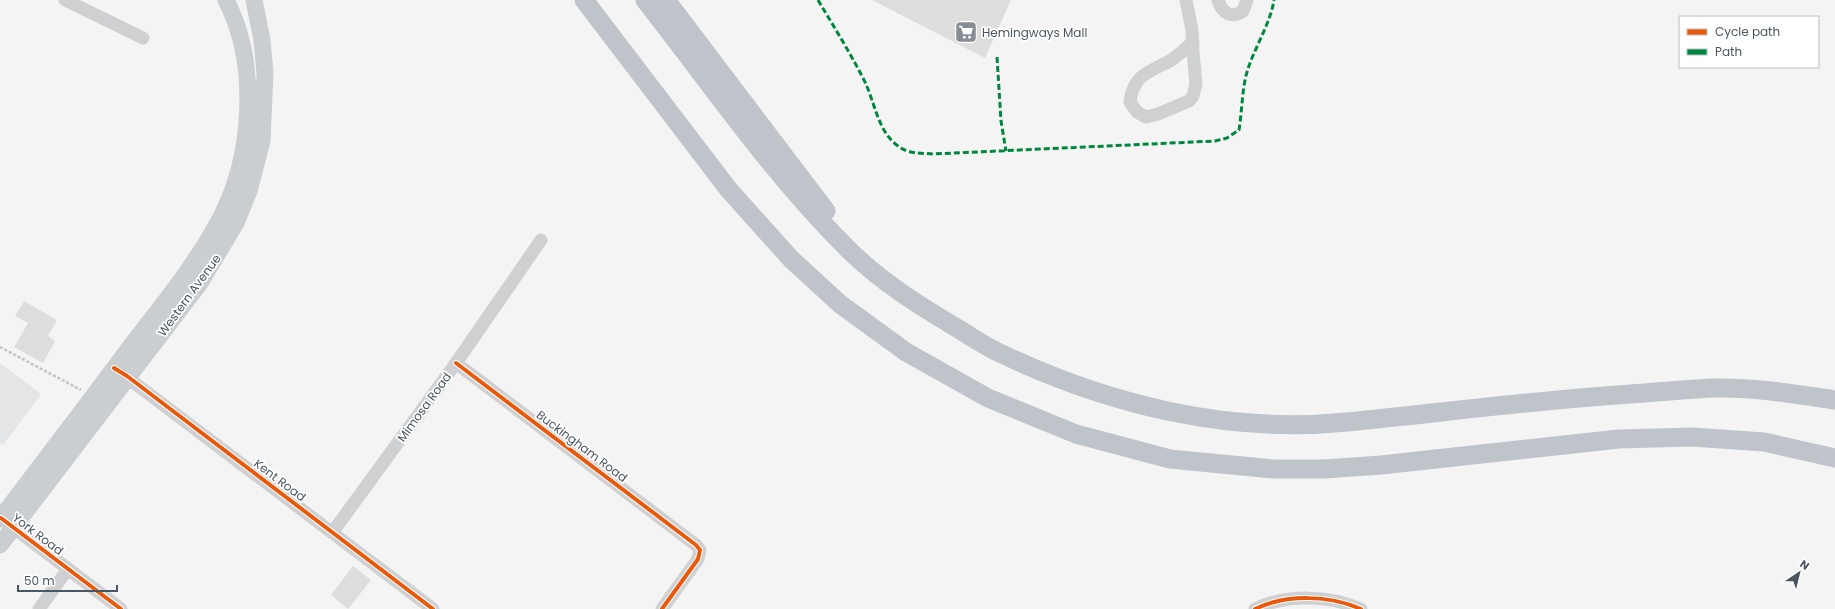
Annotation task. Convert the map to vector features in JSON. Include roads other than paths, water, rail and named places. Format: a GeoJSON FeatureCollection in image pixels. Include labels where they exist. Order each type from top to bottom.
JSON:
{"type":"FeatureCollection","features":[{"type":"Feature","properties":{"kind":"highway"},"geometry":{"type":"LineString","coordinates":[[645,0],[799,199],[853,254],[880,278],[933,314],[1001,354],[1062,380],[1116,398],[1176,414],[1222,421],[1286,424],[1342,423],[1569,397],[1715,388],[1783,392],[1835,400]]}},
{"type":"Feature","properties":{"kind":"highway"},"geometry":{"type":"LineString","coordinates":[[666,0],[811,193],[880,278]]}},
{"type":"Feature","properties":{"kind":"highway"},"geometry":{"type":"LineString","coordinates":[[587,4],[729,190],[791,259],[840,304],[906,352],[988,398],[1076,434],[1170,459],[1273,469],[1324,469],[1382,465],[1619,438],[1692,437],[1764,442],[1835,458]]}},
{"type":"Feature","properties":{"kind":"main road","name":"Western Avenue"},"geometry":{"type":"LineString","coordinates":[[0,546],[5,521],[94,397],[121,372],[209,238],[228,202],[234,183],[245,134],[248,85],[247,64],[242,41],[226,0]]}},
{"type":"Feature","properties":{"kind":"main road","name":"Western Avenue"},"geometry":{"type":"LineString","coordinates":[[5,521],[121,372],[200,283],[236,223],[249,191],[262,141],[265,73],[262,40],[254,0]]}},
{"type":"Feature","properties":{"kind":"street"},"geometry":{"type":"LineString","coordinates":[[65,0],[143,38]]}},
{"type":"Feature","properties":{"kind":"street"},"geometry":{"type":"LineString","coordinates":[[1186,0],[1192,30],[1196,84],[1193,96],[1189,101],[1158,114],[1146,117],[1141,116],[1130,102],[1131,94],[1141,76],[1173,59],[1192,42]]}},
{"type":"Feature","properties":{"kind":"street"},"geometry":{"type":"LineString","coordinates":[[1218,0],[1223,11],[1227,14],[1233,15],[1243,11],[1247,0]]}},
{"type":"Feature","properties":{"kind":"street","name":"Mimosa Road"},"geometry":{"type":"LineString","coordinates":[[332,533],[456,363],[541,240]]}},
{"type":"Feature","properties":{"kind":"street","name":"Buckingham Road"},"geometry":{"type":"LineString","coordinates":[[456,363],[696,545],[700,550],[698,559],[662,609]]}},
{"type":"Feature","properties":{"kind":"street","name":"Kent Road"},"geometry":{"type":"LineString","coordinates":[[121,372],[433,609]]}},
{"type":"Feature","properties":{"kind":"street","name":"York Road"},"geometry":{"type":"LineString","coordinates":[[5,521],[121,609]]}},
{"type":"Feature","properties":{"kind":"street"},"geometry":{"type":"LineString","coordinates":[[39,609],[68,569]]}},
{"type":"Feature","properties":{"kind":"street"},"geometry":{"type":"LineString","coordinates":[[1254,609],[1264,604],[1291,599],[1312,599],[1346,604],[1361,609]]}},
{"type":"Feature","properties":{"kind":"place","name":"Hemingways Mall"},"geometry":{"type":"Point","coordinates":[966,32]}}]}
